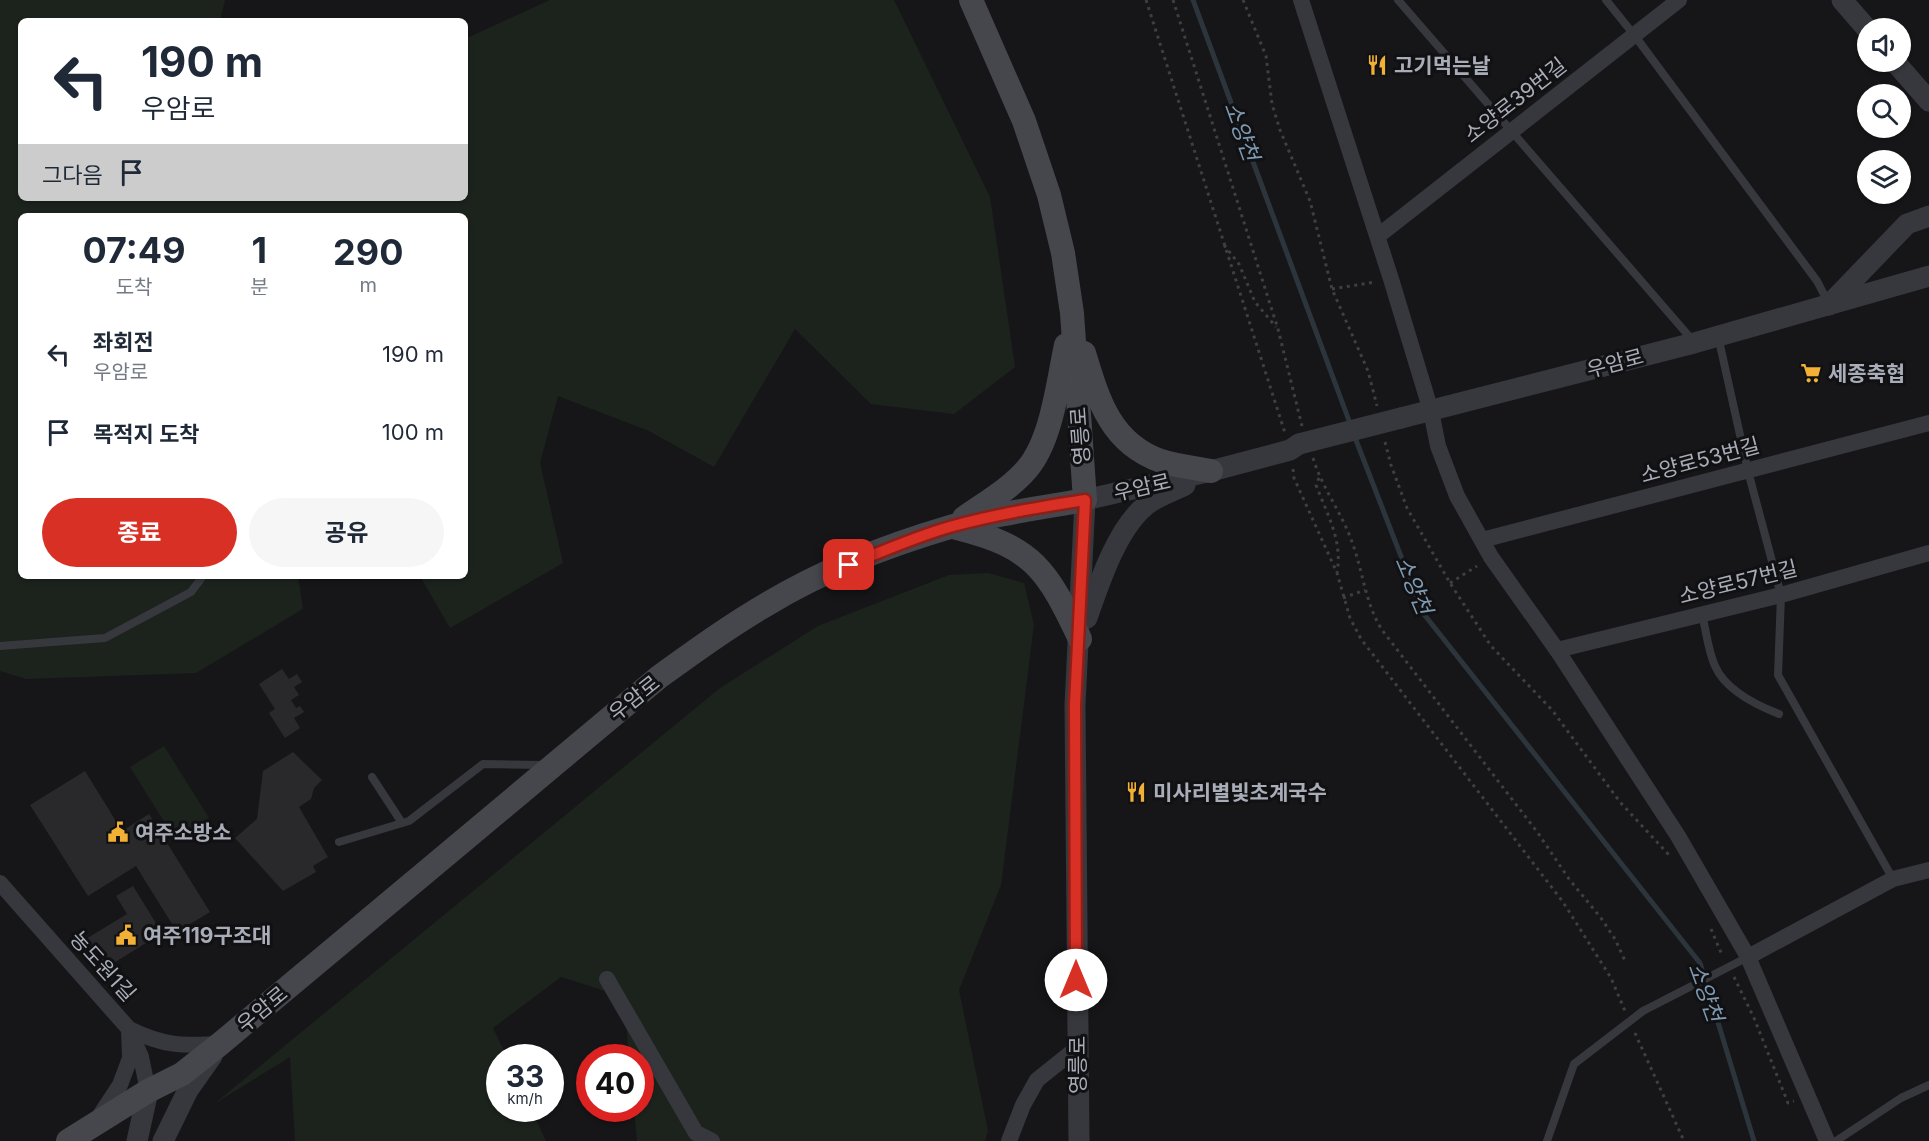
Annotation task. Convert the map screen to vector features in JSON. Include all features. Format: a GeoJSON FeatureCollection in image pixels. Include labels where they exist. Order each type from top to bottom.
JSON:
{"type":"FeatureCollection","features":[{"type":"Feature","properties":{"kind":"main road","name":"영릉로"},"geometry":{"type":"LineString","coordinates":[[971,0],[1024,121],[1049,195],[1063,253],[1072,313],[1085,500]]}},
{"type":"Feature","properties":{"kind":"main road"},"geometry":{"type":"LineString","coordinates":[[1072,313],[1093,384],[1112,426],[1133,447],[1161,461],[1211,471]]}},
{"type":"Feature","properties":{"kind":"main road"},"geometry":{"type":"LineString","coordinates":[[951,527],[1005,489],[1028,469],[1041,444],[1052,412],[1072,313]]}},
{"type":"Feature","properties":{"kind":"main road","name":"우암로"},"geometry":{"type":"LineString","coordinates":[[68,1141],[148,1091],[182,1074],[552,765],[659,677],[712,638],[771,602],[831,572],[900,543],[1007,513],[1085,500]]}},
{"type":"Feature","properties":{"kind":"main road"},"geometry":{"type":"LineString","coordinates":[[951,527],[988,536],[1014,546],[1036,564],[1057,590],[1080,639]]}},
{"type":"Feature","properties":{"kind":"street"},"geometry":{"type":"LineString","coordinates":[[1301,0],[1378,236],[1431,411],[1438,446],[1457,496],[1491,557],[1557,650],[1678,836],[1748,957],[1827,1141]]}},
{"type":"Feature","properties":{"kind":"street","name":"소양로39번길"},"geometry":{"type":"LineString","coordinates":[[1378,236],[1679,0]]}},
{"type":"Feature","properties":{"kind":"street"},"geometry":{"type":"LineString","coordinates":[[1842,0],[1858,18]]}},
{"type":"Feature","properties":{"kind":"street"},"geometry":{"type":"LineString","coordinates":[[1904,72],[1929,101]]}},
{"type":"Feature","properties":{"kind":"street"},"geometry":{"type":"LineString","coordinates":[[1829,305],[1907,224],[1929,216]]}},
{"type":"Feature","properties":{"kind":"street","name":"우암로"},"geometry":{"type":"LineString","coordinates":[[1085,500],[1211,471],[1401,418],[1694,343],[1929,276]]}},
{"type":"Feature","properties":{"kind":"street","name":"소양로53번길"},"geometry":{"type":"LineString","coordinates":[[1482,540],[1929,423]]}},
{"type":"Feature","properties":{"kind":"street"},"geometry":{"type":"LineString","coordinates":[[1080,639],[1114,551],[1144,507],[1211,471]]}},
{"type":"Feature","properties":{"kind":"street","name":"영릉로"},"geometry":{"type":"LineString","coordinates":[[1079,1141],[1075,705],[1085,500]]}},
{"type":"Feature","properties":{"kind":"street","name":"소양로57번길"},"geometry":{"type":"LineString","coordinates":[[1557,650],[1781,595],[1929,554]]}},
{"type":"Feature","properties":{"kind":"street"},"geometry":{"type":"LineString","coordinates":[[1748,957],[1893,879],[1929,870]]}},
{"type":"Feature","properties":{"kind":"street","name":"농도원1길"},"geometry":{"type":"LineString","coordinates":[[0,883],[129,1029],[141,1057],[148,1091]]}},
{"type":"Feature","properties":{"kind":"street"},"geometry":{"type":"LineString","coordinates":[[607,979],[696,1132],[712,1141]]}},
{"type":"Feature","properties":{"kind":"street"},"geometry":{"type":"LineString","coordinates":[[93,1126],[120,1085],[130,1058],[129,1029],[152,1040],[170,1045],[219,1044]]}},
{"type":"Feature","properties":{"kind":"street"},"geometry":{"type":"LineString","coordinates":[[163,1141],[188,1090],[219,1044]]}},
{"type":"Feature","properties":{"kind":"street"},"geometry":{"type":"LineString","coordinates":[[1009,1141],[1023,1105],[1037,1080],[1077,1048]]}},
{"type":"Feature","properties":{"kind":"street"},"geometry":{"type":"LineString","coordinates":[[137,1141],[148,1091]]}},
{"type":"Feature","properties":{"kind":"lane"},"geometry":{"type":"LineString","coordinates":[[1398,0],[1694,343]]}},
{"type":"Feature","properties":{"kind":"lane"},"geometry":{"type":"LineString","coordinates":[[1605,0],[1635,36],[1817,281],[1829,305]]}},
{"type":"Feature","properties":{"kind":"lane"},"geometry":{"type":"LineString","coordinates":[[1718,336],[1748,471],[1781,595],[1778,675],[1893,879]]}},
{"type":"Feature","properties":{"kind":"lane"},"geometry":{"type":"LineString","coordinates":[[0,646],[105,638],[191,592],[200,579]]}},
{"type":"Feature","properties":{"kind":"lane"},"geometry":{"type":"LineString","coordinates":[[1702,614],[1714,665],[1726,683],[1762,707],[1779,714]]}},
{"type":"Feature","properties":{"kind":"lane"},"geometry":{"type":"LineString","coordinates":[[339,842],[409,821],[483,764],[552,765]]}},
{"type":"Feature","properties":{"kind":"lane"},"geometry":{"type":"LineString","coordinates":[[372,777],[402,823]]}},
{"type":"Feature","properties":{"kind":"lane"},"geometry":{"type":"LineString","coordinates":[[1547,1141],[1574,1064],[1643,1011],[1748,957]]}},
{"type":"Feature","properties":{"kind":"lane"},"geometry":{"type":"LineString","coordinates":[[1836,1141],[1900,1098],[1929,1085]]}},
{"type":"Feature","properties":{"kind":"path"},"geometry":{"type":"LineString","coordinates":[[1146,0],[1222,244],[1302,446],[1352,541],[1372,614],[1538,833],[1569,879],[1601,918],[1615,939],[1626,963]]}},
{"type":"Feature","properties":{"kind":"path"},"geometry":{"type":"LineString","coordinates":[[1173,0],[1278,329],[1302,446],[1294,478],[1337,573],[1343,598],[1361,639],[1563,902],[1611,978],[1684,1141]]}},
{"type":"Feature","properties":{"kind":"path"},"geometry":{"type":"LineString","coordinates":[[1222,244],[1239,264],[1255,302],[1278,329]]}},
{"type":"Feature","properties":{"kind":"path"},"geometry":{"type":"LineString","coordinates":[[1332,289],[1391,279]]}},
{"type":"Feature","properties":{"kind":"path"},"geometry":{"type":"LineString","coordinates":[[1319,477],[1316,485],[1338,542],[1340,555],[1337,573]]}},
{"type":"Feature","properties":{"kind":"path"},"geometry":{"type":"LineString","coordinates":[[1450,583],[1491,557]]}},
{"type":"Feature","properties":{"kind":"path"},"geometry":{"type":"LineString","coordinates":[[1343,598],[1365,590]]}},
{"type":"Feature","properties":{"kind":"shaded area"},"geometry":{"type":"Polygon","coordinates":[[[0,0],[225,0],[221,18],[18,18],[18,201],[468,201],[468,38],[550,0],[894,0],[990,197],[1015,367],[954,414],[871,404],[795,329],[714,467],[649,431],[558,396],[540,463],[563,563],[450,628],[422,579],[468,579],[468,213],[18,213],[18,579],[298,579],[303,609],[196,673],[26,679],[0,671],[0,0]]]}},
{"type":"Feature","properties":{"kind":"shaded area"},"geometry":{"type":"Polygon","coordinates":[[[988,573],[1024,583],[1034,625],[1001,885],[959,990],[988,1131],[985,1141],[637,1141],[635,1122],[654,1122],[654,1044],[628,1044],[624,997],[561,977],[493,1028],[501,1044],[486,1044],[486,1122],[537,1122],[546,1141],[295,1141],[290,1057],[214,1104],[720,688],[818,626],[949,575],[988,573]]]}},
{"type":"Feature","properties":{"kind":"shaded area"},"geometry":{"type":"Polygon","coordinates":[[[164,746],[209,818],[175,839],[130,767],[164,746]]]}},
{"type":"Feature","properties":{"kind":"building"},"geometry":{"type":"Polygon","coordinates":[[[282,669],[289,679],[297,674],[302,682],[294,687],[299,695],[291,700],[296,708],[300,706],[304,712],[294,718],[300,728],[285,738],[269,713],[275,709],[259,684],[282,669]]]}},
{"type":"Feature","properties":{"kind":"building"},"geometry":{"type":"Polygon","coordinates":[[[293,752],[322,780],[314,788],[311,799],[299,807],[328,857],[313,866],[316,872],[283,891],[235,838],[257,819],[263,771],[293,752]]]}},
{"type":"Feature","properties":{"kind":"building"},"geometry":{"type":"Polygon","coordinates":[[[85,771],[122,831],[149,814],[210,912],[177,932],[136,866],[88,896],[30,805],[85,771]]]}},
{"type":"Feature","properties":{"kind":"building"},"geometry":{"type":"Polygon","coordinates":[[[133,886],[162,933],[104,969],[86,939],[127,914],[116,896],[133,886]]]}},
{"type":"Feature","properties":{"kind":"waterway","name":"소양천"},"geometry":{"type":"LineString","coordinates":[[1193,0],[1351,426]]}},
{"type":"Feature","properties":{"kind":"waterway","name":"소양천"},"geometry":{"type":"LineString","coordinates":[[1354,435],[1423,613],[1700,963],[1754,1141]]}},
{"type":"Feature","properties":{"kind":"place","name":"고기먹는날"},"geometry":{"type":"Point","coordinates":[1377,65]}},
{"type":"Feature","properties":{"kind":"place","name":"세종축협"},"geometry":{"type":"Point","coordinates":[1811,373]}},
{"type":"Feature","properties":{"kind":"place","name":"미사리별빛초계국수"},"geometry":{"type":"Point","coordinates":[1136,792]}},
{"type":"Feature","properties":{"kind":"place","name":"여주소방소"},"geometry":{"type":"Point","coordinates":[118,832]}},
{"type":"Feature","properties":{"kind":"place","name":"여주119구조대"},"geometry":{"type":"Point","coordinates":[126,935]}},
{"type":"Feature","properties":{"kind":"route"},"geometry":{"type":"LineString","coordinates":[[849,565],[900,543],[951,527],[1007,513],[1085,500],[1075,705],[1076,980]]}}]}
